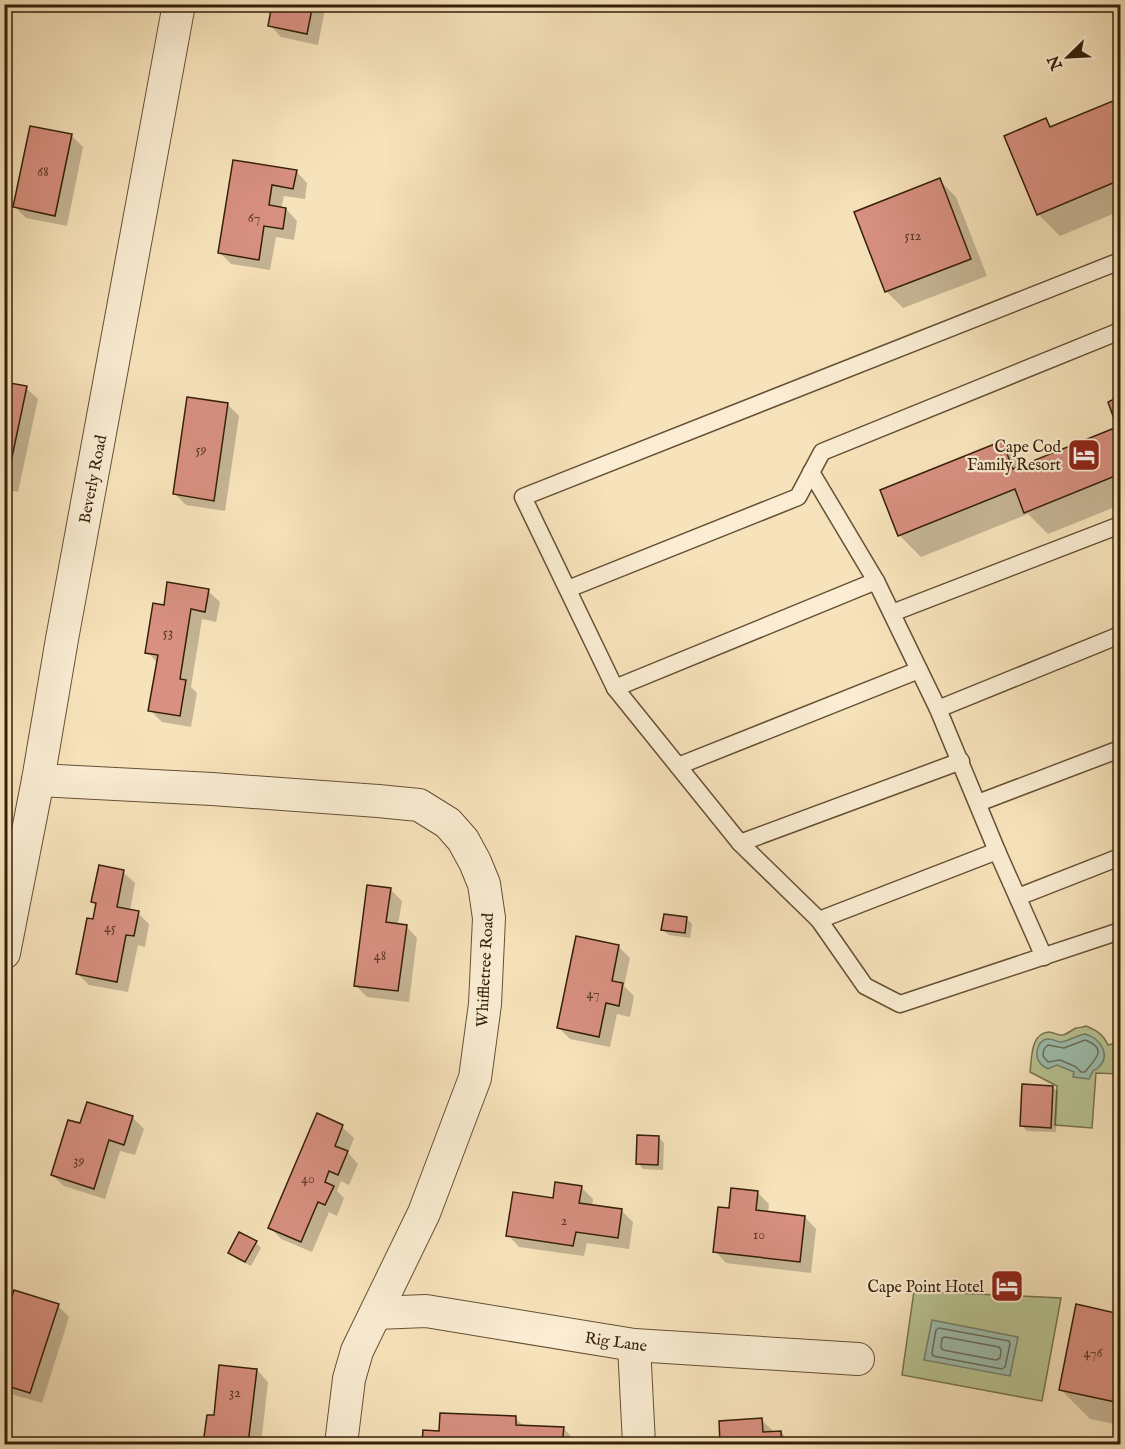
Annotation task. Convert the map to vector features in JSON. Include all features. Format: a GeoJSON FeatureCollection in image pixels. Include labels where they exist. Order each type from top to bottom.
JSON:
{"type":"FeatureCollection","features":[{"type":"Feature","properties":{"kind":"street","name":"Beverly Road"},"geometry":{"type":"LineString","coordinates":[[4,953],[38,780],[179,4]]}},
{"type":"Feature","properties":{"kind":"street","name":"Whiffletree Road"},"geometry":{"type":"LineString","coordinates":[[38,780],[378,801],[419,806],[448,823],[462,840],[475,862],[484,885],[489,918],[485,1004],[475,1078],[424,1213],[357,1351],[349,1378],[341,1444]]}},
{"type":"Feature","properties":{"kind":"street","name":"Rig Lane"},"geometry":{"type":"LineString","coordinates":[[376,1313],[426,1311],[634,1345],[858,1359]]}},
{"type":"Feature","properties":{"kind":"street"},"geometry":{"type":"LineString","coordinates":[[634,1345],[639,1444]]}},
{"type":"Feature","properties":{"kind":"lane"},"geometry":{"type":"LineString","coordinates":[[1120,261],[523,497],[615,688],[740,843],[819,920],[865,986],[900,1004],[1120,931]]}},
{"type":"Feature","properties":{"kind":"lane"},"geometry":{"type":"LineString","coordinates":[[568,589],[798,497],[822,452],[1120,332]]}},
{"type":"Feature","properties":{"kind":"lane"},"geometry":{"type":"LineString","coordinates":[[811,472],[876,581],[938,709],[1044,957]]}},
{"type":"Feature","properties":{"kind":"lane"},"geometry":{"type":"LineString","coordinates":[[892,614],[1120,525]]}},
{"type":"Feature","properties":{"kind":"lane"},"geometry":{"type":"LineString","coordinates":[[615,688],[876,581]]}},
{"type":"Feature","properties":{"kind":"lane"},"geometry":{"type":"LineString","coordinates":[[938,709],[1120,635]]}},
{"type":"Feature","properties":{"kind":"lane"},"geometry":{"type":"LineString","coordinates":[[678,766],[919,670]]}},
{"type":"Feature","properties":{"kind":"lane"},"geometry":{"type":"LineString","coordinates":[[978,803],[1120,749]]}},
{"type":"Feature","properties":{"kind":"lane"},"geometry":{"type":"LineString","coordinates":[[740,843],[961,761]]}},
{"type":"Feature","properties":{"kind":"lane"},"geometry":{"type":"LineString","coordinates":[[819,920],[997,851]]}},
{"type":"Feature","properties":{"kind":"lane"},"geometry":{"type":"LineString","coordinates":[[1018,897],[1120,857]]}},
{"type":"Feature","properties":{"kind":"green space"},"geometry":{"type":"Polygon","coordinates":[[[1086,1026],[1099,1033],[1108,1045],[1120,1042],[1120,1074],[1096,1073],[1092,1128],[1055,1125],[1057,1086],[1030,1072],[1033,1048],[1038,1037],[1043,1033],[1063,1035],[1086,1026]]]}},
{"type":"Feature","properties":{"kind":"green space"},"geometry":{"type":"Polygon","coordinates":[[[914,1291],[1061,1298],[1042,1401],[902,1375],[914,1291]]]}},
{"type":"Feature","properties":{"kind":"water"},"geometry":{"type":"Polygon","coordinates":[[[1085,1034],[1099,1043],[1104,1053],[1102,1063],[1098,1069],[1093,1071],[1089,1079],[1073,1077],[1074,1072],[1057,1065],[1048,1069],[1038,1060],[1038,1049],[1044,1040],[1061,1042],[1085,1034]]]}},
{"type":"Feature","properties":{"kind":"water"},"geometry":{"type":"Polygon","coordinates":[[[932,1320],[1018,1337],[1010,1376],[924,1360],[932,1320]]]}},
{"type":"Feature","properties":{"kind":"building"},"geometry":{"type":"Polygon","coordinates":[[[272,4],[313,4],[307,34],[268,26],[272,4]]]}},
{"type":"Feature","properties":{"kind":"building"},"geometry":{"type":"Polygon","coordinates":[[[1120,98],[1120,180],[1037,215],[1004,136],[1046,118],[1050,127],[1120,98]]]}},
{"type":"Feature","properties":{"kind":"building"},"geometry":{"type":"Polygon","coordinates":[[[30,126],[72,134],[55,216],[13,207],[30,126]]]}},
{"type":"Feature","properties":{"kind":"building"},"geometry":{"type":"Polygon","coordinates":[[[233,160],[297,170],[293,189],[272,185],[269,205],[286,208],[283,229],[264,226],[259,260],[218,253],[233,160]]]}},
{"type":"Feature","properties":{"kind":"building"},"geometry":{"type":"Polygon","coordinates":[[[940,178],[971,259],[885,292],[854,212],[940,178]]]}},
{"type":"Feature","properties":{"kind":"building"},"geometry":{"type":"Polygon","coordinates":[[[4,382],[27,386],[7,481],[4,481],[4,382]]]}},
{"type":"Feature","properties":{"kind":"building","name":"Cape Cod Family Resort"},"geometry":{"type":"Polygon","coordinates":[[[1120,396],[1120,474],[1024,513],[1015,489],[898,536],[880,490],[1002,441],[1013,469],[1117,427],[1108,402],[1120,396]]]}},
{"type":"Feature","properties":{"kind":"building"},"geometry":{"type":"Polygon","coordinates":[[[187,397],[228,403],[214,501],[173,494],[187,397]]]}},
{"type":"Feature","properties":{"kind":"building"},"geometry":{"type":"Polygon","coordinates":[[[167,582],[209,589],[205,612],[191,609],[180,679],[186,680],[180,716],[148,711],[158,655],[145,653],[153,603],[164,605],[167,582]]]}},
{"type":"Feature","properties":{"kind":"building"},"geometry":{"type":"Polygon","coordinates":[[[99,865],[124,870],[117,907],[139,911],[134,936],[126,935],[117,982],[76,974],[87,918],[93,919],[96,903],[91,902],[99,865]]]}},
{"type":"Feature","properties":{"kind":"building"},"geometry":{"type":"Polygon","coordinates":[[[367,885],[391,888],[386,922],[407,925],[398,991],[354,986],[367,885]]]}},
{"type":"Feature","properties":{"kind":"building"},"geometry":{"type":"Polygon","coordinates":[[[664,914],[687,917],[685,933],[661,930],[664,914]]]}},
{"type":"Feature","properties":{"kind":"building"},"geometry":{"type":"Polygon","coordinates":[[[576,936],[619,945],[612,981],[623,983],[619,1006],[606,1003],[599,1037],[557,1028],[576,936]]]}},
{"type":"Feature","properties":{"kind":"building"},"geometry":{"type":"Polygon","coordinates":[[[1022,1084],[1053,1086],[1051,1128],[1020,1126],[1022,1084]]]}},
{"type":"Feature","properties":{"kind":"building"},"geometry":{"type":"Polygon","coordinates":[[[1116,1085],[1120,1086],[1120,1131],[1114,1131],[1116,1085]]]}},
{"type":"Feature","properties":{"kind":"building"},"geometry":{"type":"Polygon","coordinates":[[[87,1102],[133,1116],[124,1145],[109,1140],[94,1189],[51,1175],[68,1120],[80,1123],[87,1102]]]}},
{"type":"Feature","properties":{"kind":"building"},"geometry":{"type":"Polygon","coordinates":[[[317,1113],[343,1125],[335,1146],[348,1151],[338,1175],[329,1171],[325,1182],[334,1186],[325,1205],[318,1202],[301,1242],[268,1228],[317,1113]]]}},
{"type":"Feature","properties":{"kind":"building"},"geometry":{"type":"Polygon","coordinates":[[[637,1135],[659,1136],[658,1165],[636,1164],[637,1135]]]}},
{"type":"Feature","properties":{"kind":"building"},"geometry":{"type":"Polygon","coordinates":[[[555,1182],[582,1186],[579,1203],[622,1209],[618,1238],[576,1232],[573,1246],[506,1236],[513,1192],[553,1198],[555,1182]]]}},
{"type":"Feature","properties":{"kind":"building"},"geometry":{"type":"Polygon","coordinates":[[[731,1188],[758,1191],[756,1210],[805,1216],[800,1262],[713,1252],[718,1207],[729,1208],[731,1188]]]}},
{"type":"Feature","properties":{"kind":"building"},"geometry":{"type":"Polygon","coordinates":[[[239,1232],[257,1241],[245,1262],[228,1253],[239,1232]]]}},
{"type":"Feature","properties":{"kind":"building"},"geometry":{"type":"Polygon","coordinates":[[[14,1290],[59,1304],[30,1393],[4,1385],[4,1320],[14,1290]]]}},
{"type":"Feature","properties":{"kind":"building"},"geometry":{"type":"Polygon","coordinates":[[[1076,1304],[1120,1314],[1120,1403],[1059,1390],[1076,1304]]]}},
{"type":"Feature","properties":{"kind":"building"},"geometry":{"type":"Polygon","coordinates":[[[219,1365],[257,1369],[248,1444],[203,1444],[207,1415],[214,1415],[219,1365]]]}},
{"type":"Feature","properties":{"kind":"building"},"geometry":{"type":"Polygon","coordinates":[[[440,1413],[516,1416],[516,1425],[564,1427],[562,1444],[422,1444],[423,1430],[439,1431],[440,1413]]]}},
{"type":"Feature","properties":{"kind":"building"},"geometry":{"type":"Polygon","coordinates":[[[762,1418],[763,1432],[781,1431],[782,1444],[720,1444],[719,1421],[762,1418]]]}},
{"type":"Feature","properties":{"kind":"place","name":"Cape Cod Family Resort"},"geometry":{"type":"Point","coordinates":[1084,455]}},
{"type":"Feature","properties":{"kind":"place","name":"Cape Point Hotel"},"geometry":{"type":"Point","coordinates":[1007,1286]}}]}
